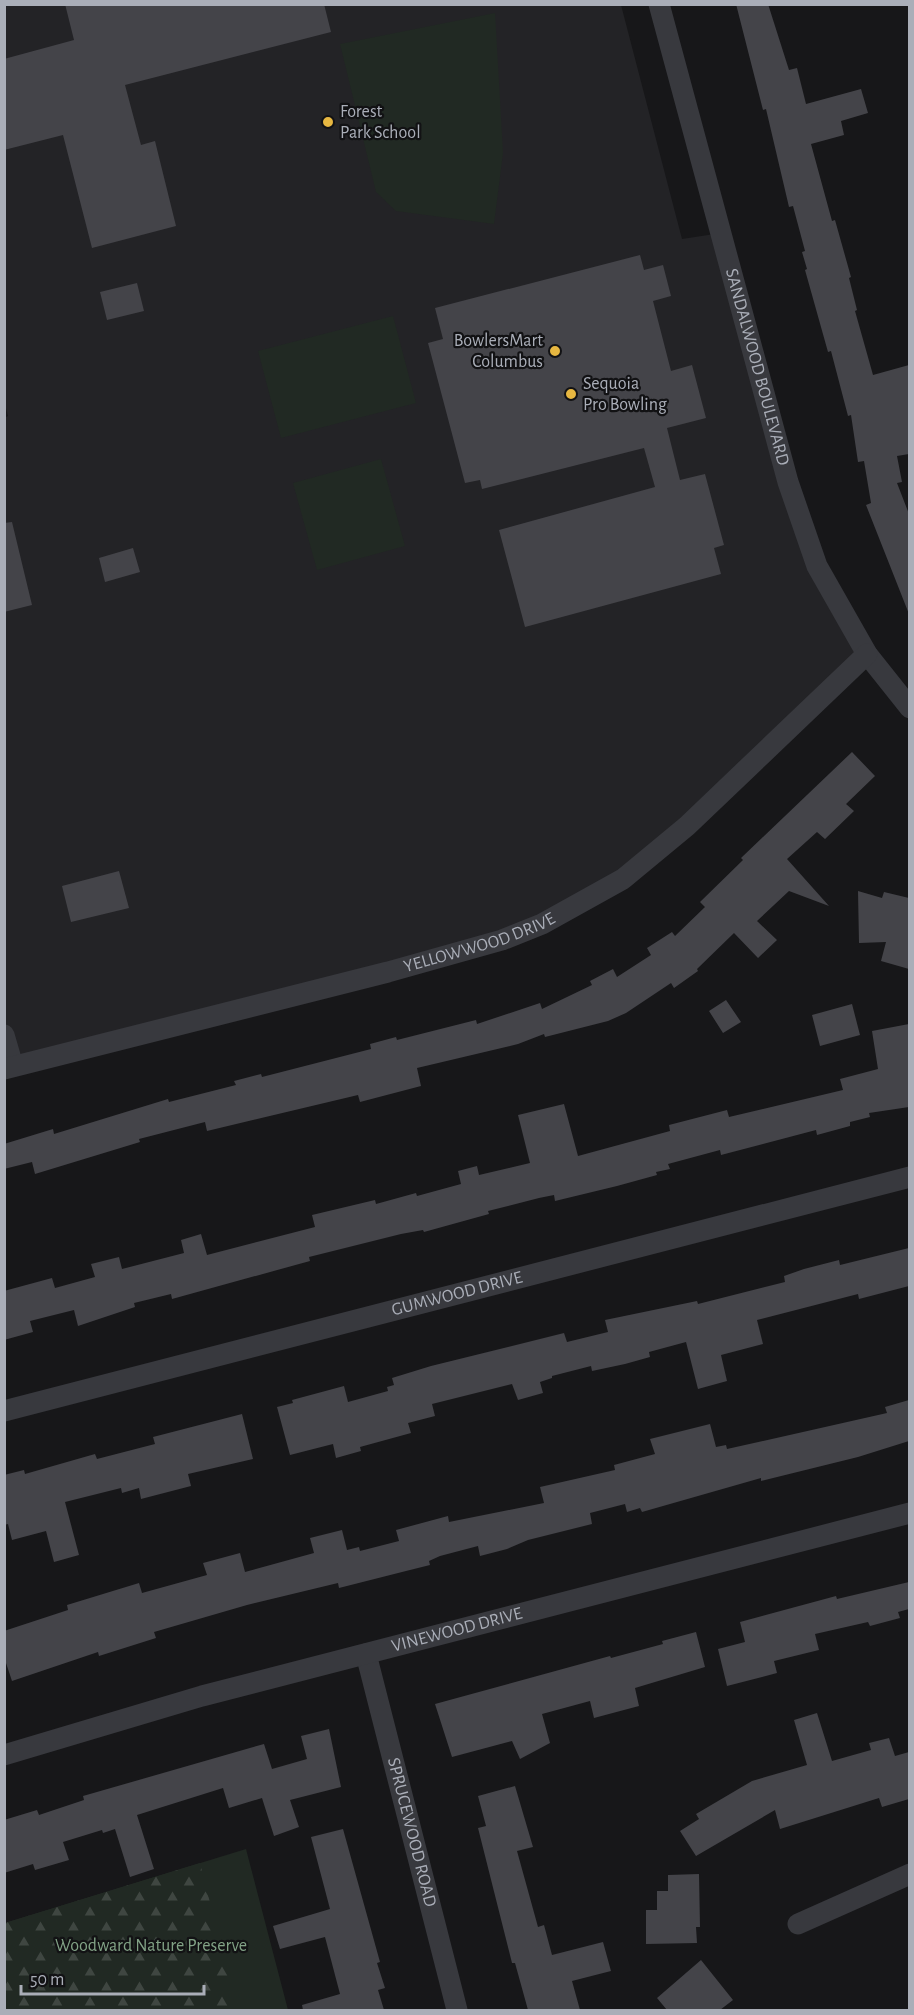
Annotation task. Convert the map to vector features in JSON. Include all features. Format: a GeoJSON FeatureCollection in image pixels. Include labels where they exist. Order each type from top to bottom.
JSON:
{"type":"FeatureCollection","features":[{"type":"Feature","properties":{"kind":"street","name":"SANDALWOOD BOULEVARD"},"geometry":{"type":"LineString","coordinates":[[659,4],[788,482],[817,566],[867,654],[909,708]]}},
{"type":"Feature","properties":{"kind":"street","name":"YELLOWWOOD DRIVE"},"geometry":{"type":"LineString","coordinates":[[9,1068],[388,972],[502,940],[542,924],[623,879],[687,826],[867,654]]}},
{"type":"Feature","properties":{"kind":"street"},"geometry":{"type":"LineString","coordinates":[[4,1035],[9,1068]]}},
{"type":"Feature","properties":{"kind":"street","name":"GUMWOOD DRIVE"},"geometry":{"type":"LineString","coordinates":[[4,1411],[909,1178]]}},
{"type":"Feature","properties":{"kind":"street","name":"VINEWOOD DRIVE"},"geometry":{"type":"LineString","coordinates":[[4,1755],[202,1696],[909,1513]]}},
{"type":"Feature","properties":{"kind":"street","name":"SPRUCEWOOD ROAD"},"geometry":{"type":"LineString","coordinates":[[366,1653],[458,2010]]}},
{"type":"Feature","properties":{"kind":"street"},"geometry":{"type":"LineString","coordinates":[[798,1924],[909,1874]]}},
{"type":"Feature","properties":{"kind":"shaded area"},"geometry":{"type":"Polygon","coordinates":[[[5,5],[621,5],[682,239],[721,233],[792,505],[865,650],[592,908],[14,1069],[4,1032],[4,418],[8,416],[4,401],[5,5]]]}},
{"type":"Feature","properties":{"kind":"green space"},"geometry":{"type":"Polygon","coordinates":[[[495,13],[503,153],[494,224],[396,211],[376,192],[340,44],[495,13]]]}},
{"type":"Feature","properties":{"kind":"green space"},"geometry":{"type":"Polygon","coordinates":[[[393,316],[416,403],[281,438],[258,351],[393,316]]]}},
{"type":"Feature","properties":{"kind":"green space"},"geometry":{"type":"Polygon","coordinates":[[[381,459],[405,546],[317,570],[293,483],[381,459]]]}},
{"type":"Feature","properties":{"kind":"green space","name":"Woodward Nature Preserve"},"geometry":{"type":"Polygon","coordinates":[[[246,1849],[288,2010],[5,2010],[5,1923],[246,1849]]]}},
{"type":"Feature","properties":{"kind":"green space","name":"Woodward Nature Preserve"},"geometry":{"type":"Polygon","coordinates":[[[200,1863],[237,2010],[5,2010],[5,1923],[200,1863]]]}},
{"type":"Feature","properties":{"kind":"building"},"geometry":{"type":"Polygon","coordinates":[[[65,4],[324,4],[331,32],[125,85],[141,145],[155,141],[176,226],[92,248],[63,135],[4,150],[4,59],[74,40],[65,4]]]}},
{"type":"Feature","properties":{"kind":"building"},"geometry":{"type":"Polygon","coordinates":[[[736,4],[768,4],[789,70],[797,68],[806,104],[861,89],[868,113],[841,121],[844,135],[811,144],[832,221],[835,220],[851,277],[849,278],[857,310],[855,311],[873,375],[909,365],[909,454],[897,456],[902,482],[897,483],[909,514],[909,614],[866,505],[871,503],[864,461],[858,462],[851,415],[848,416],[831,351],[828,352],[805,270],[807,269],[802,252],[805,251],[793,206],[789,207],[766,109],[763,110],[736,4]]]}},
{"type":"Feature","properties":{"kind":"building","name":"Sequoia Pro Bowling"},"geometry":{"type":"Polygon","coordinates":[[[640,255],[644,270],[663,265],[671,296],[653,301],[671,371],[692,365],[706,418],[667,428],[680,480],[705,474],[724,545],[714,548],[721,574],[525,627],[499,530],[655,487],[644,448],[482,489],[480,480],[465,483],[428,343],[443,339],[435,308],[640,255]]]}},
{"type":"Feature","properties":{"kind":"building"},"geometry":{"type":"Polygon","coordinates":[[[137,283],[144,311],[107,320],[100,292],[137,283]]]}},
{"type":"Feature","properties":{"kind":"building"},"geometry":{"type":"Polygon","coordinates":[[[12,522],[32,605],[4,612],[4,523],[12,522]]]}},
{"type":"Feature","properties":{"kind":"building"},"geometry":{"type":"Polygon","coordinates":[[[133,548],[140,572],[105,582],[99,558],[133,548]]]}},
{"type":"Feature","properties":{"kind":"building"},"geometry":{"type":"Polygon","coordinates":[[[852,752],[875,776],[846,804],[854,811],[825,839],[817,832],[787,859],[829,906],[789,891],[757,921],[777,940],[758,958],[734,933],[697,969],[698,971],[674,988],[671,983],[626,1013],[608,1021],[545,1037],[544,1034],[518,1044],[417,1068],[421,1086],[360,1102],[358,1095],[207,1131],[205,1122],[139,1139],[140,1142],[35,1174],[32,1162],[4,1169],[4,1144],[53,1129],[54,1134],[168,1099],[169,1102],[236,1085],[234,1081],[261,1074],[262,1077],[371,1049],[370,1044],[396,1037],[397,1040],[476,1020],[477,1024],[540,1003],[542,1009],[592,985],[590,981],[613,969],[617,977],[651,955],[647,948],[672,932],[675,936],[705,907],[700,902],[743,860],[741,858],[852,752]]]}},
{"type":"Feature","properties":{"kind":"building"},"geometry":{"type":"Polygon","coordinates":[[[119,871],[129,908],[71,922],[62,886],[119,871]]]}},
{"type":"Feature","properties":{"kind":"building"},"geometry":{"type":"Polygon","coordinates":[[[858,891],[882,898],[884,892],[909,898],[909,969],[881,961],[886,942],[859,943],[858,891]]]}},
{"type":"Feature","properties":{"kind":"building"},"geometry":{"type":"Polygon","coordinates":[[[726,1000],[741,1022],[723,1033],[709,1011],[726,1000]]]}},
{"type":"Feature","properties":{"kind":"building"},"geometry":{"type":"Polygon","coordinates":[[[852,1004],[860,1035],[820,1046],[812,1015],[852,1004]]]}},
{"type":"Feature","properties":{"kind":"building"},"geometry":{"type":"Polygon","coordinates":[[[909,1024],[909,1107],[869,1113],[870,1117],[850,1122],[850,1126],[817,1135],[816,1130],[721,1155],[720,1150],[668,1164],[670,1169],[656,1172],[657,1175],[617,1186],[555,1201],[554,1195],[539,1198],[488,1211],[489,1214],[424,1232],[423,1230],[401,1234],[309,1257],[310,1261],[172,1299],[171,1294],[134,1303],[135,1307],[78,1326],[74,1310],[30,1321],[33,1332],[4,1340],[4,1291],[52,1278],[55,1288],[95,1277],[91,1264],[119,1257],[122,1269],[184,1253],[181,1240],[201,1234],[207,1255],[315,1227],[312,1215],[375,1200],[376,1204],[416,1193],[417,1196],[461,1184],[458,1171],[477,1166],[479,1175],[530,1163],[518,1115],[564,1104],[578,1156],[670,1131],[669,1125],[727,1110],[729,1117],[843,1090],[840,1079],[878,1069],[872,1031],[909,1024]]]}},
{"type":"Feature","properties":{"kind":"building"},"geometry":{"type":"Polygon","coordinates":[[[909,1248],[909,1286],[859,1299],[858,1294],[757,1320],[763,1344],[721,1355],[727,1381],[698,1389],[686,1342],[649,1352],[650,1357],[625,1364],[592,1371],[591,1366],[552,1376],[540,1382],[543,1393],[518,1400],[512,1384],[432,1404],[435,1416],[408,1423],[411,1433],[360,1447],[361,1451],[336,1458],[333,1444],[290,1455],[277,1407],[293,1403],[292,1400],[344,1386],[348,1402],[388,1391],[387,1387],[394,1385],[392,1378],[431,1366],[564,1333],[567,1342],[608,1332],[605,1320],[697,1301],[698,1304],[785,1282],[784,1276],[804,1269],[839,1260],[840,1265],[909,1248]]]}},
{"type":"Feature","properties":{"kind":"building"},"geometry":{"type":"Polygon","coordinates":[[[909,1400],[909,1441],[858,1457],[761,1481],[761,1478],[642,1512],[640,1508],[627,1512],[625,1504],[590,1513],[592,1524],[528,1540],[507,1549],[480,1556],[478,1546],[440,1556],[429,1561],[430,1565],[339,1588],[338,1583],[247,1605],[154,1632],[156,1638],[99,1656],[98,1652],[12,1681],[4,1657],[4,1631],[68,1610],[67,1605],[139,1583],[142,1593],[207,1575],[203,1563],[240,1553],[245,1572],[314,1553],[310,1538],[342,1530],[347,1550],[359,1547],[360,1551],[399,1541],[396,1530],[448,1516],[449,1522],[544,1503],[540,1487],[615,1470],[614,1465],[655,1454],[650,1439],[710,1424],[716,1447],[726,1445],[727,1449],[887,1413],[885,1407],[909,1400]]]}},
{"type":"Feature","properties":{"kind":"building"},"geometry":{"type":"Polygon","coordinates":[[[242,1414],[253,1459],[188,1474],[191,1486],[141,1499],[139,1488],[122,1493],[121,1488],[65,1502],[79,1555],[54,1562],[46,1531],[12,1540],[8,1524],[4,1525],[4,1475],[24,1470],[25,1474],[95,1454],[97,1459],[155,1444],[153,1437],[242,1414]]]}},
{"type":"Feature","properties":{"kind":"building"},"geometry":{"type":"Polygon","coordinates":[[[909,1582],[909,1609],[898,1612],[900,1618],[870,1626],[868,1622],[815,1634],[819,1650],[774,1661],[777,1673],[727,1686],[718,1649],[745,1642],[740,1622],[836,1596],[837,1599],[909,1582]]]}},
{"type":"Feature","properties":{"kind":"building"},"geometry":{"type":"Polygon","coordinates":[[[696,1632],[705,1667],[635,1688],[639,1706],[594,1718],[590,1701],[542,1714],[550,1743],[520,1759],[512,1741],[452,1757],[435,1704],[610,1656],[611,1658],[663,1644],[662,1641],[696,1632]]]}},
{"type":"Feature","properties":{"kind":"building"},"geometry":{"type":"Polygon","coordinates":[[[817,1713],[832,1761],[871,1750],[869,1743],[889,1738],[895,1756],[909,1752],[909,1799],[882,1807],[879,1798],[780,1829],[775,1810],[696,1856],[680,1831],[699,1819],[696,1814],[752,1781],[807,1765],[794,1720],[817,1713]]]}},
{"type":"Feature","properties":{"kind":"building"},"geometry":{"type":"Polygon","coordinates":[[[329,1729],[341,1787],[290,1800],[299,1827],[274,1836],[262,1798],[229,1808],[223,1788],[137,1815],[154,1869],[130,1877],[115,1829],[103,1833],[102,1830],[63,1842],[69,1860],[35,1870],[33,1864],[4,1873],[4,1820],[37,1810],[39,1815],[84,1800],[83,1796],[264,1744],[272,1769],[307,1759],[301,1736],[329,1729]]]}},
{"type":"Feature","properties":{"kind":"building"},"geometry":{"type":"Polygon","coordinates":[[[515,1786],[533,1847],[517,1851],[538,1927],[544,1925],[552,1955],[603,1942],[611,1971],[572,1981],[580,2010],[528,2010],[515,1963],[512,1963],[478,1828],[486,1826],[478,1796],[515,1786]]]}},
{"type":"Feature","properties":{"kind":"building"},"geometry":{"type":"Polygon","coordinates":[[[343,1829],[380,1962],[377,1963],[385,1988],[378,1990],[384,2010],[303,2010],[302,2005],[340,1994],[325,1937],[280,1949],[273,1926],[330,1909],[311,1837],[343,1829]]]}},
{"type":"Feature","properties":{"kind":"building"},"geometry":{"type":"Polygon","coordinates":[[[699,1874],[700,1927],[696,1927],[697,1943],[646,1944],[646,1910],[657,1910],[657,1891],[668,1891],[668,1875],[699,1874]]]}},
{"type":"Feature","properties":{"kind":"building"},"geometry":{"type":"Polygon","coordinates":[[[701,1960],[733,2000],[720,2010],[667,2010],[657,1998],[701,1960]]]}},
{"type":"Feature","properties":{"kind":"place","name":"Forest Park School"},"geometry":{"type":"Point","coordinates":[328,122]}},
{"type":"Feature","properties":{"kind":"place","name":"BowlersMart Columbus"},"geometry":{"type":"Point","coordinates":[555,351]}},
{"type":"Feature","properties":{"kind":"place","name":"Sequoia Pro Bowling"},"geometry":{"type":"Point","coordinates":[571,394]}}]}
